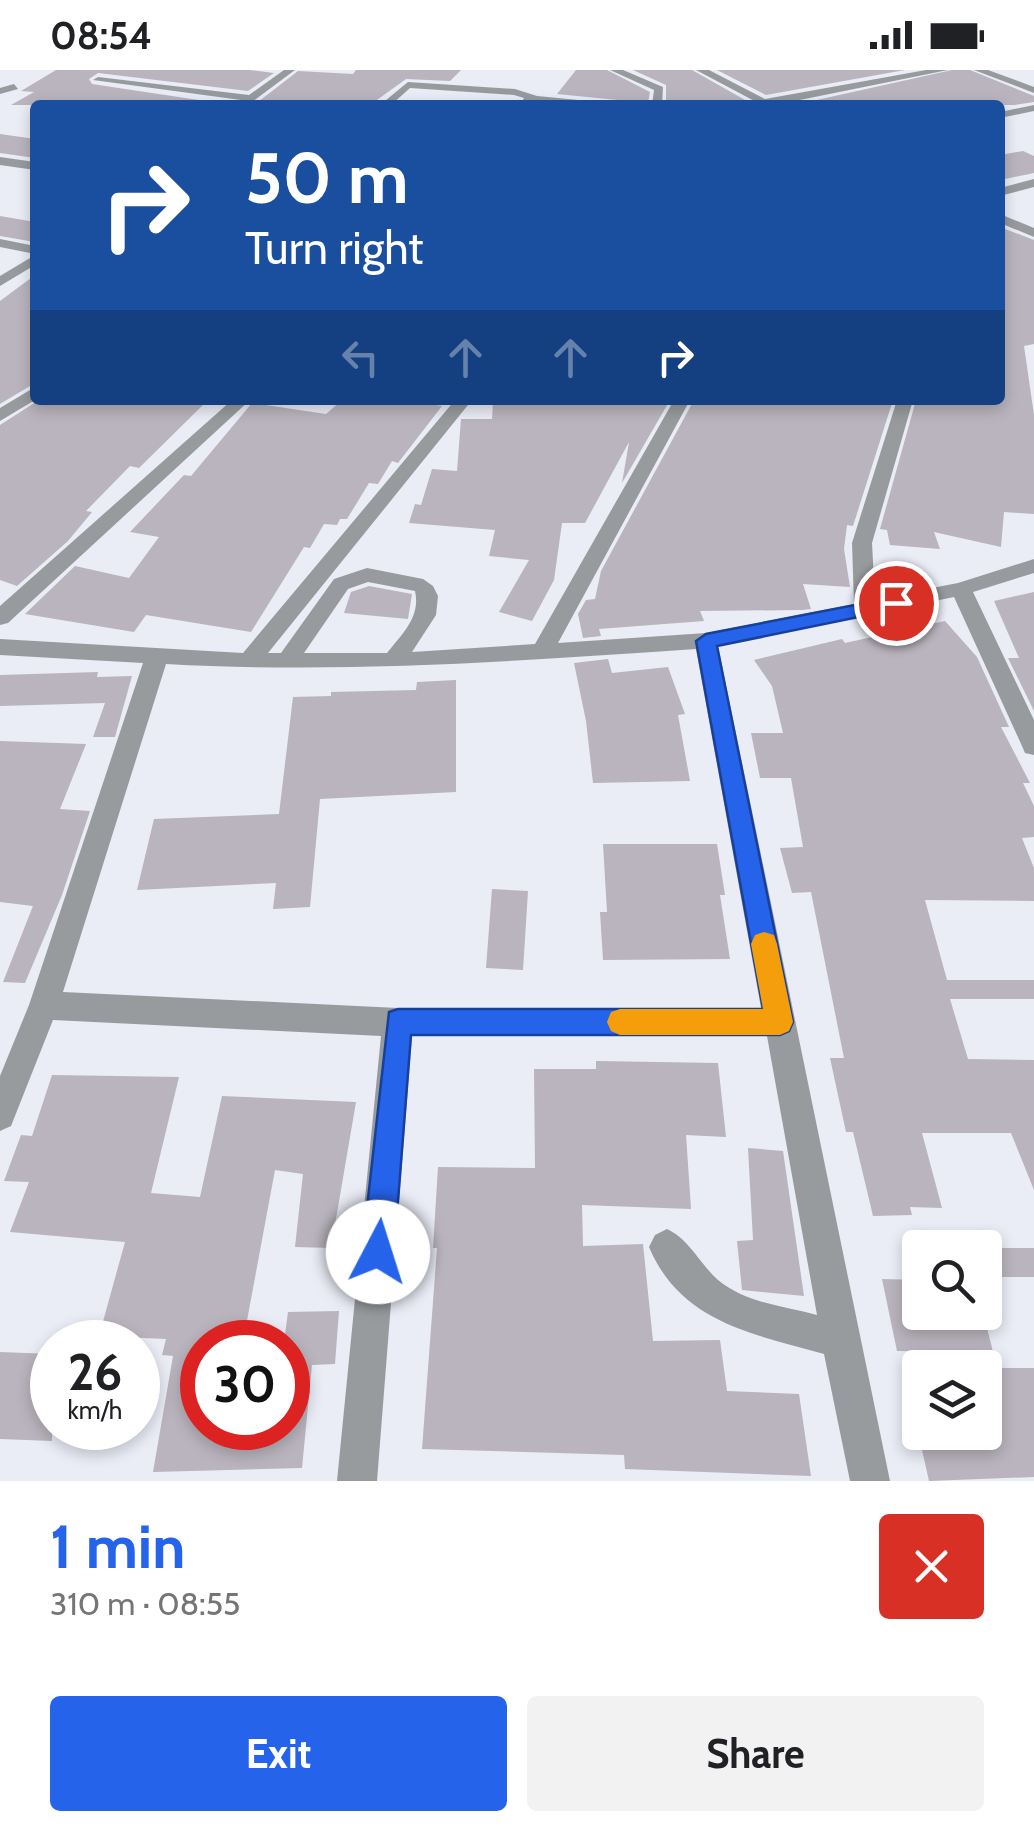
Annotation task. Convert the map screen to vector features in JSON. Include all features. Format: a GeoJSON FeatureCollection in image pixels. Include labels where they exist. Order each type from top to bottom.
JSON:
{"type":"FeatureCollection","features":[{"type":"Feature","properties":{"kind":"street"},"geometry":{"type":"LineString","coordinates":[[273,70],[289,71]]}},
{"type":"Feature","properties":{"kind":"street"},"geometry":{"type":"LineString","coordinates":[[615,70],[659,90],[658,100]]}},
{"type":"Feature","properties":{"kind":"street"},"geometry":{"type":"LineString","coordinates":[[701,70],[761,100]]}},
{"type":"Feature","properties":{"kind":"street"},"geometry":{"type":"LineString","coordinates":[[783,100],[943,70]]}},
{"type":"Feature","properties":{"kind":"street"},"geometry":{"type":"LineString","coordinates":[[979,70],[1034,90]]}},
{"type":"Feature","properties":{"kind":"street"},"geometry":{"type":"LineString","coordinates":[[249,100],[289,71]]}},
{"type":"Feature","properties":{"kind":"street"},"geometry":{"type":"LineString","coordinates":[[98,80],[233,100]]}},
{"type":"Feature","properties":{"kind":"street"},"geometry":{"type":"LineString","coordinates":[[392,100],[408,85],[514,92],[526,100]]}},
{"type":"Feature","properties":{"kind":"street"},"geometry":{"type":"LineString","coordinates":[[0,90],[14,88]]}},
{"type":"Feature","properties":{"kind":"street"},"geometry":{"type":"LineString","coordinates":[[1005,114],[1034,108]]}},
{"type":"Feature","properties":{"kind":"street"},"geometry":{"type":"LineString","coordinates":[[15,163],[30,154]]}},
{"type":"Feature","properties":{"kind":"street"},"geometry":{"type":"LineString","coordinates":[[0,161],[30,165]]}},
{"type":"Feature","properties":{"kind":"street"},"geometry":{"type":"LineString","coordinates":[[1005,191],[1034,183]]}},
{"type":"Feature","properties":{"kind":"street"},"geometry":{"type":"LineString","coordinates":[[1005,220],[1034,233]]}},
{"type":"Feature","properties":{"kind":"street"},"geometry":{"type":"LineString","coordinates":[[0,244],[30,249]]}},
{"type":"Feature","properties":{"kind":"street"},"geometry":{"type":"LineString","coordinates":[[0,282],[30,261]]}},
{"type":"Feature","properties":{"kind":"street"},"geometry":{"type":"LineString","coordinates":[[0,416],[30,395]]}},
{"type":"Feature","properties":{"kind":"street"},"geometry":{"type":"LineString","coordinates":[[0,618],[236,405]]}},
{"type":"Feature","properties":{"kind":"street"},"geometry":{"type":"LineString","coordinates":[[249,661],[460,405]]}},
{"type":"Feature","properties":{"kind":"street"},"geometry":{"type":"LineString","coordinates":[[541,653],[679,405]]}},
{"type":"Feature","properties":{"kind":"street"},"geometry":{"type":"LineString","coordinates":[[864,610],[862,543],[903,405]]}},
{"type":"Feature","properties":{"kind":"street"},"geometry":{"type":"LineString","coordinates":[[0,647],[249,661],[393,661],[706,641],[961,589],[1034,566]]}},
{"type":"Feature","properties":{"kind":"street"},"geometry":{"type":"LineString","coordinates":[[288,661],[341,584],[367,575],[424,586],[429,594],[429,610],[393,661]]}},
{"type":"Feature","properties":{"kind":"street"},"geometry":{"type":"LineString","coordinates":[[961,589],[1034,746]]}},
{"type":"Feature","properties":{"kind":"street"},"geometry":{"type":"LineString","coordinates":[[706,641],[870,1481]]}},
{"type":"Feature","properties":{"kind":"street"},"geometry":{"type":"LineString","coordinates":[[0,1115],[44,1005],[158,656]]}},
{"type":"Feature","properties":{"kind":"street"},"geometry":{"type":"LineString","coordinates":[[44,1005],[398,1022],[780,1022]]}},
{"type":"Feature","properties":{"kind":"street"},"geometry":{"type":"LineString","coordinates":[[357,1481],[398,1022]]}},
{"type":"Feature","properties":{"kind":"street"},"geometry":{"type":"LineString","coordinates":[[667,1246],[690,1281],[722,1306],[754,1320],[799,1327],[840,1340]]}},
{"type":"Feature","properties":{"kind":"building"},"geometry":{"type":"Polygon","coordinates":[[[56,70],[274,73],[248,91],[98,73],[89,79],[92,84],[199,100],[30,100],[30,105],[11,105],[34,92],[21,91],[56,70]]]}},
{"type":"Feature","properties":{"kind":"building"},"geometry":{"type":"Polygon","coordinates":[[[356,70],[461,70],[450,81],[406,79],[377,100],[260,100],[298,71],[353,74],[356,70]]]}},
{"type":"Feature","properties":{"kind":"building"},"geometry":{"type":"Polygon","coordinates":[[[576,70],[607,70],[650,92],[649,100],[557,94],[576,70]]]}},
{"type":"Feature","properties":{"kind":"building"},"geometry":{"type":"Polygon","coordinates":[[[633,70],[692,70],[745,100],[666,100],[666,85],[633,70]]]}},
{"type":"Feature","properties":{"kind":"building"},"geometry":{"type":"Polygon","coordinates":[[[717,70],[905,70],[766,95],[717,70]]]}},
{"type":"Feature","properties":{"kind":"building"},"geometry":{"type":"Polygon","coordinates":[[[952,70],[970,70],[1034,96],[1034,102],[1015,105],[1005,105],[1005,100],[817,100],[952,70]]]}},
{"type":"Feature","properties":{"kind":"building"},"geometry":{"type":"Polygon","coordinates":[[[0,134],[30,138],[30,157],[0,153],[0,134]]]}},
{"type":"Feature","properties":{"kind":"building"},"geometry":{"type":"Polygon","coordinates":[[[1023,151],[1034,156],[1034,173],[1005,179],[1005,154],[1023,151]]]}},
{"type":"Feature","properties":{"kind":"building"},"geometry":{"type":"Polygon","coordinates":[[[0,216],[30,221],[30,241],[0,236],[0,216]]]}},
{"type":"Feature","properties":{"kind":"building"},"geometry":{"type":"Polygon","coordinates":[[[1005,229],[1034,240],[1034,344],[1024,346],[1034,415],[1034,514],[1004,512],[1001,547],[934,532],[940,549],[890,545],[887,530],[880,529],[915,405],[1005,405],[1005,229]]]}},
{"type":"Feature","properties":{"kind":"building"},"geometry":{"type":"Polygon","coordinates":[[[30,279],[30,386],[0,404],[0,301],[30,279]]]}},
{"type":"Feature","properties":{"kind":"building"},"geometry":{"type":"Polygon","coordinates":[[[31,405],[203,405],[139,468],[130,466],[86,511],[92,512],[68,541],[17,586],[0,580],[0,425],[31,405]]]}},
{"type":"Feature","properties":{"kind":"building"},"geometry":{"type":"Polygon","coordinates":[[[250,405],[326,414],[336,405],[442,406],[398,463],[392,461],[378,484],[369,483],[347,519],[340,519],[337,525],[324,524],[310,548],[304,547],[251,632],[146,615],[134,632],[25,614],[75,566],[129,578],[159,537],[130,532],[184,475],[191,476],[250,405]]]}},
{"type":"Feature","properties":{"kind":"building"},"geometry":{"type":"Polygon","coordinates":[[[493,405],[667,405],[622,483],[629,442],[585,523],[562,523],[554,580],[532,621],[499,612],[529,560],[489,556],[495,530],[409,523],[415,504],[421,505],[432,469],[457,471],[461,419],[492,419],[493,405]]]}},
{"type":"Feature","properties":{"kind":"building"},"geometry":{"type":"Polygon","coordinates":[[[691,405],[891,405],[853,526],[847,525],[844,549],[850,587],[803,584],[811,609],[700,611],[704,621],[599,629],[601,636],[583,638],[578,614],[586,600],[595,599],[601,571],[691,405]]]}},
{"type":"Feature","properties":{"kind":"building"},"geometry":{"type":"Polygon","coordinates":[[[369,586],[412,594],[408,619],[344,613],[351,592],[369,586]]]}},
{"type":"Feature","properties":{"kind":"building"},"geometry":{"type":"Polygon","coordinates":[[[1034,592],[1034,711],[1008,658],[1019,658],[994,601],[1034,592]]]}},
{"type":"Feature","properties":{"kind":"building"},"geometry":{"type":"Polygon","coordinates":[[[945,621],[977,657],[1009,727],[1001,727],[1030,783],[1023,783],[1034,806],[1034,837],[1022,838],[1034,868],[1034,901],[925,900],[947,980],[1034,980],[1034,999],[950,999],[968,1059],[1034,1060],[1034,1190],[1011,1133],[922,1133],[942,1208],[910,1207],[912,1215],[873,1216],[853,1132],[846,1132],[830,1058],[844,1058],[811,892],[792,893],[780,848],[803,847],[791,778],[760,778],[751,733],[783,733],[772,686],[754,660],[945,621]]]}},
{"type":"Feature","properties":{"kind":"building"},"geometry":{"type":"Polygon","coordinates":[[[608,659],[612,673],[668,667],[685,714],[678,715],[690,781],[593,783],[574,663],[608,659]]]}},
{"type":"Feature","properties":{"kind":"building"},"geometry":{"type":"Polygon","coordinates":[[[98,672],[97,677],[132,676],[115,737],[93,737],[105,703],[0,706],[0,675],[98,672]]]}},
{"type":"Feature","properties":{"kind":"building"},"geometry":{"type":"Polygon","coordinates":[[[456,680],[456,792],[320,799],[310,907],[273,909],[276,883],[137,890],[154,819],[279,814],[293,697],[416,690],[417,682],[456,680]]]}},
{"type":"Feature","properties":{"kind":"building"},"geometry":{"type":"Polygon","coordinates":[[[0,741],[86,744],[60,809],[90,811],[62,895],[25,983],[3,982],[33,906],[0,902],[0,741]]]}},
{"type":"Feature","properties":{"kind":"building"},"geometry":{"type":"Polygon","coordinates":[[[603,844],[717,844],[730,959],[603,960],[600,912],[607,912],[603,844]]]}},
{"type":"Feature","properties":{"kind":"building"},"geometry":{"type":"Polygon","coordinates":[[[492,889],[528,891],[523,970],[486,968],[492,889]]]}},
{"type":"Feature","properties":{"kind":"building"},"geometry":{"type":"Polygon","coordinates":[[[596,1061],[718,1063],[726,1137],[686,1135],[691,1209],[582,1205],[583,1246],[643,1244],[653,1341],[720,1340],[727,1391],[799,1394],[811,1476],[625,1469],[624,1455],[422,1449],[437,1248],[433,1248],[438,1167],[535,1168],[534,1069],[596,1069],[596,1061]]]}},
{"type":"Feature","properties":{"kind":"building"},"geometry":{"type":"Polygon","coordinates":[[[52,1075],[179,1077],[151,1193],[200,1197],[222,1096],[356,1102],[331,1248],[295,1247],[303,1174],[275,1170],[247,1320],[180,1320],[180,1450],[304,1450],[302,1468],[153,1472],[157,1450],[160,1450],[173,1356],[162,1355],[166,1339],[160,1339],[160,1320],[103,1320],[125,1242],[10,1232],[29,1182],[4,1181],[21,1135],[32,1136],[52,1075]]]}},
{"type":"Feature","properties":{"kind":"building"},"geometry":{"type":"Polygon","coordinates":[[[748,1148],[783,1151],[804,1296],[742,1290],[737,1241],[753,1240],[748,1148]]]}},
{"type":"Feature","properties":{"kind":"building"},"geometry":{"type":"Polygon","coordinates":[[[1002,1248],[1034,1248],[1034,1277],[1002,1277],[1002,1248]]]}},
{"type":"Feature","properties":{"kind":"building"},"geometry":{"type":"Polygon","coordinates":[[[882,1279],[902,1280],[902,1330],[988,1330],[992,1350],[902,1350],[897,1351],[882,1279]]]}},
{"type":"Feature","properties":{"kind":"building"},"geometry":{"type":"Polygon","coordinates":[[[339,1311],[335,1364],[312,1365],[310,1386],[310,1320],[287,1320],[288,1312],[339,1311]]]}},
{"type":"Feature","properties":{"kind":"building"},"geometry":{"type":"Polygon","coordinates":[[[0,1352],[30,1353],[30,1440],[0,1439],[0,1352]]]}},
{"type":"Feature","properties":{"kind":"building"},"geometry":{"type":"Polygon","coordinates":[[[1002,1368],[1034,1368],[1034,1477],[929,1481],[922,1450],[1002,1450],[1002,1368]]]}},
{"type":"Feature","properties":{"kind":"slow traffic"},"geometry":{"type":"LineString","coordinates":[[620,1022],[780,1022],[764,944]]}},
{"type":"Feature","properties":{"kind":"route"},"geometry":{"type":"LineString","coordinates":[[378,1252],[398,1022],[780,1022],[706,641],[896,603]]}}]}
